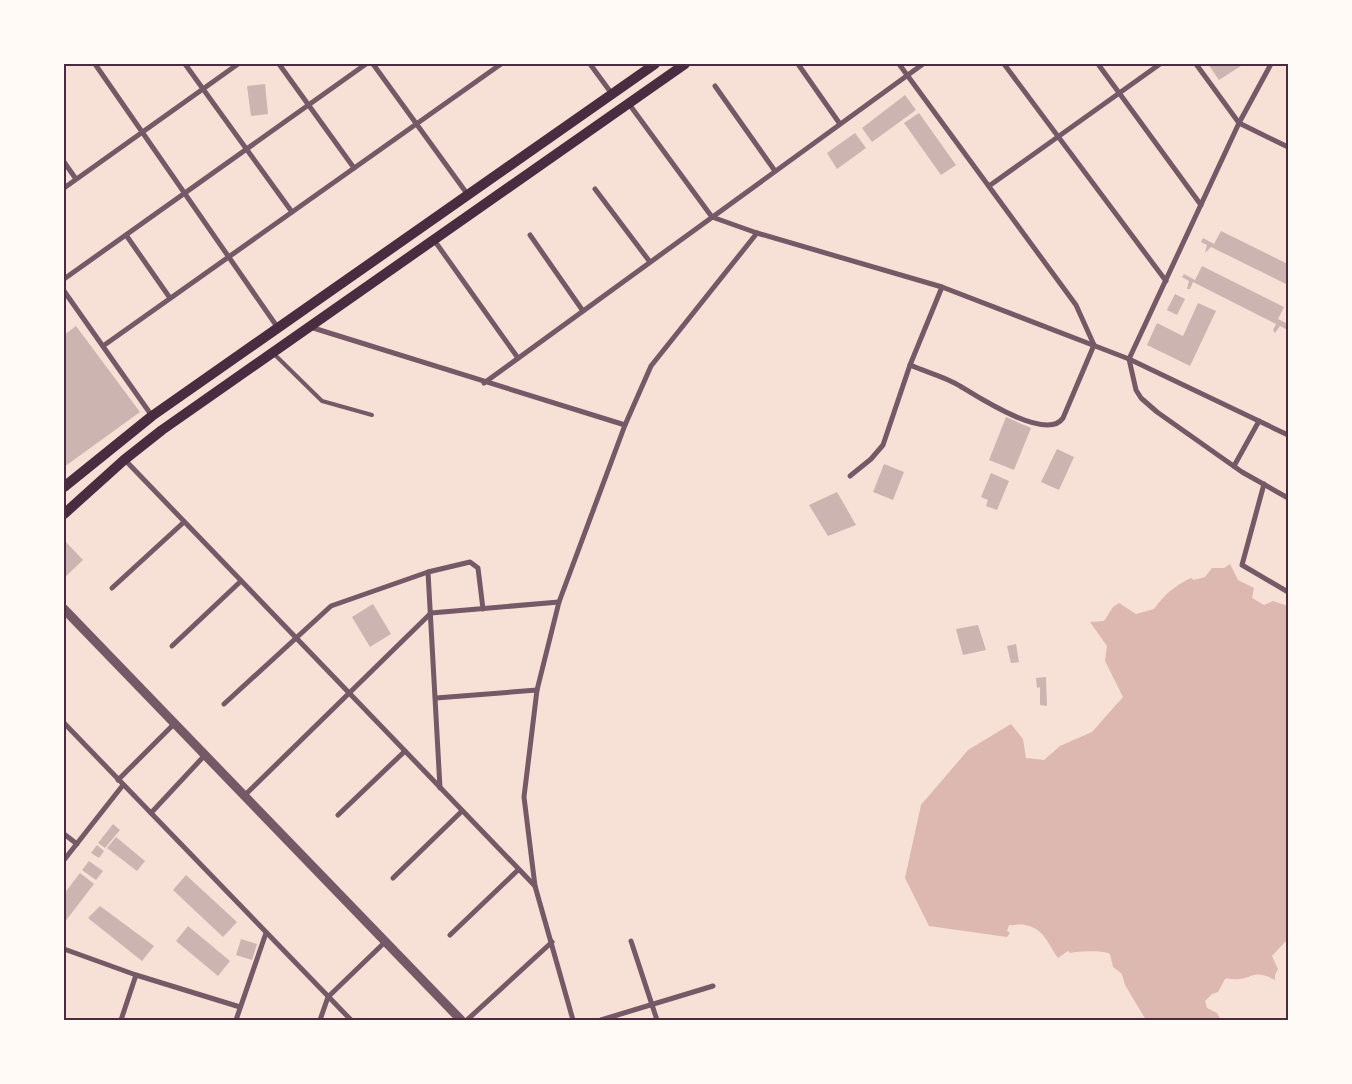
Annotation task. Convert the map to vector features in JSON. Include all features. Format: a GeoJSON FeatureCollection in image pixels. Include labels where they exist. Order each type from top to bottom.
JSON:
{"type":"FeatureCollection","features":[{"type":"Feature","properties":{"kind":"main road"},"geometry":{"type":"LineString","coordinates":[[64,487],[152,416],[655,64]]}},
{"type":"Feature","properties":{"kind":"main road"},"geometry":{"type":"LineString","coordinates":[[64,514],[124,460],[162,430],[685,64]]}},
{"type":"Feature","properties":{"kind":"street"},"geometry":{"type":"LineString","coordinates":[[95,64],[279,328]]}},
{"type":"Feature","properties":{"kind":"street"},"geometry":{"type":"LineString","coordinates":[[185,64],[292,212]]}},
{"type":"Feature","properties":{"kind":"street"},"geometry":{"type":"LineString","coordinates":[[64,188],[238,64]]}},
{"type":"Feature","properties":{"kind":"street"},"geometry":{"type":"LineString","coordinates":[[279,64],[354,168]]}},
{"type":"Feature","properties":{"kind":"street"},"geometry":{"type":"LineString","coordinates":[[64,279],[366,64]]}},
{"type":"Feature","properties":{"kind":"street"},"geometry":{"type":"LineString","coordinates":[[373,64],[468,196]]}},
{"type":"Feature","properties":{"kind":"street"},"geometry":{"type":"LineString","coordinates":[[103,346],[501,64]]}},
{"type":"Feature","properties":{"kind":"street"},"geometry":{"type":"LineString","coordinates":[[590,64],[612,95]]}},
{"type":"Feature","properties":{"kind":"street"},"geometry":{"type":"LineString","coordinates":[[798,64],[840,124]]}},
{"type":"Feature","properties":{"kind":"street"},"geometry":{"type":"LineString","coordinates":[[899,64],[1076,305],[1094,345],[1063,418],[1059,424],[1053,426],[1024,420],[970,394],[960,386],[910,365]]}},
{"type":"Feature","properties":{"kind":"street"},"geometry":{"type":"LineString","coordinates":[[484,383],[923,64]]}},
{"type":"Feature","properties":{"kind":"street"},"geometry":{"type":"LineString","coordinates":[[1004,64],[1166,281]]}},
{"type":"Feature","properties":{"kind":"street"},"geometry":{"type":"LineString","coordinates":[[1098,64],[1201,205]]}},
{"type":"Feature","properties":{"kind":"street"},"geometry":{"type":"LineString","coordinates":[[989,186],[1160,64]]}},
{"type":"Feature","properties":{"kind":"street"},"geometry":{"type":"LineString","coordinates":[[1196,64],[1239,123],[1288,147]]}},
{"type":"Feature","properties":{"kind":"street"},"geometry":{"type":"LineString","coordinates":[[1270,64],[1239,123],[1129,359],[1132,376],[1141,398],[1157,412],[1234,466],[1288,498]]}},
{"type":"Feature","properties":{"kind":"street"},"geometry":{"type":"LineString","coordinates":[[715,86],[776,171]]}},
{"type":"Feature","properties":{"kind":"street"},"geometry":{"type":"LineString","coordinates":[[630,104],[712,217],[757,233],[942,287],[1129,359],[1288,435]]}},
{"type":"Feature","properties":{"kind":"street"},"geometry":{"type":"LineString","coordinates":[[64,162],[76,180]]}},
{"type":"Feature","properties":{"kind":"street"},"geometry":{"type":"LineString","coordinates":[[595,189],[650,262]]}},
{"type":"Feature","properties":{"kind":"street"},"geometry":{"type":"LineString","coordinates":[[573,1020],[535,886],[524,797],[537,690],[559,602],[624,425],[651,366],[757,233]]}},
{"type":"Feature","properties":{"kind":"street"},"geometry":{"type":"LineString","coordinates":[[126,235],[170,298]]}},
{"type":"Feature","properties":{"kind":"street"},"geometry":{"type":"LineString","coordinates":[[530,235],[583,311]]}},
{"type":"Feature","properties":{"kind":"street"},"geometry":{"type":"LineString","coordinates":[[434,240],[518,358]]}},
{"type":"Feature","properties":{"kind":"street"},"geometry":{"type":"LineString","coordinates":[[850,476],[871,459],[883,445],[910,365],[942,287]]}},
{"type":"Feature","properties":{"kind":"street"},"geometry":{"type":"LineString","coordinates":[[64,291],[152,416]]}},
{"type":"Feature","properties":{"kind":"street"},"geometry":{"type":"LineString","coordinates":[[310,327],[484,383],[624,425]]}},
{"type":"Feature","properties":{"kind":"street"},"geometry":{"type":"LineString","coordinates":[[1234,466],[1259,421]]}},
{"type":"Feature","properties":{"kind":"street"},"geometry":{"type":"LineString","coordinates":[[124,460],[535,886]]}},
{"type":"Feature","properties":{"kind":"street"},"geometry":{"type":"LineString","coordinates":[[1264,484],[1242,565],[1288,592]]}},
{"type":"Feature","properties":{"kind":"street"},"geometry":{"type":"LineString","coordinates":[[112,588],[184,522]]}},
{"type":"Feature","properties":{"kind":"street"},"geometry":{"type":"LineString","coordinates":[[224,704],[319,615],[340,601],[428,572],[467,563],[476,564],[478,568],[483,608]]}},
{"type":"Feature","properties":{"kind":"street"},"geometry":{"type":"LineString","coordinates":[[428,572],[440,788]]}},
{"type":"Feature","properties":{"kind":"street"},"geometry":{"type":"LineString","coordinates":[[172,646],[241,581]]}},
{"type":"Feature","properties":{"kind":"street"},"geometry":{"type":"LineString","coordinates":[[244,796],[431,613],[559,602]]}},
{"type":"Feature","properties":{"kind":"street"},"geometry":{"type":"LineString","coordinates":[[64,610],[461,1020]]}},
{"type":"Feature","properties":{"kind":"street"},"geometry":{"type":"LineString","coordinates":[[436,698],[537,690]]}},
{"type":"Feature","properties":{"kind":"street"},"geometry":{"type":"LineString","coordinates":[[64,723],[351,1020]]}},
{"type":"Feature","properties":{"kind":"street"},"geometry":{"type":"LineString","coordinates":[[118,780],[174,724]]}},
{"type":"Feature","properties":{"kind":"street"},"geometry":{"type":"LineString","coordinates":[[338,815],[405,752]]}},
{"type":"Feature","properties":{"kind":"street"},"geometry":{"type":"LineString","coordinates":[[151,813],[204,755]]}},
{"type":"Feature","properties":{"kind":"street"},"geometry":{"type":"LineString","coordinates":[[64,860],[123,785]]}},
{"type":"Feature","properties":{"kind":"street"},"geometry":{"type":"LineString","coordinates":[[393,878],[462,811]]}},
{"type":"Feature","properties":{"kind":"street"},"geometry":{"type":"LineString","coordinates":[[64,834],[77,844]]}},
{"type":"Feature","properties":{"kind":"street"},"geometry":{"type":"LineString","coordinates":[[450,936],[518,870]]}},
{"type":"Feature","properties":{"kind":"street"},"geometry":{"type":"LineString","coordinates":[[236,1020],[266,933]]}},
{"type":"Feature","properties":{"kind":"street"},"geometry":{"type":"LineString","coordinates":[[631,941],[657,1020]]}},
{"type":"Feature","properties":{"kind":"street"},"geometry":{"type":"LineString","coordinates":[[320,1020],[328,997],[385,942]]}},
{"type":"Feature","properties":{"kind":"street"},"geometry":{"type":"LineString","coordinates":[[467,1020],[552,942]]}},
{"type":"Feature","properties":{"kind":"street"},"geometry":{"type":"LineString","coordinates":[[64,950],[136,975],[240,1007]]}},
{"type":"Feature","properties":{"kind":"street"},"geometry":{"type":"LineString","coordinates":[[121,1020],[136,975]]}},
{"type":"Feature","properties":{"kind":"street"},"geometry":{"type":"LineString","coordinates":[[600,1020],[713,986]]}},
{"type":"Feature","properties":{"kind":"lane"},"geometry":{"type":"LineString","coordinates":[[273,353],[322,401],[372,415]]}},
{"type":"Feature","properties":{"kind":"shaded area"},"geometry":{"type":"Polygon","coordinates":[[[1230,564],[1238,580],[1254,588],[1252,598],[1264,605],[1273,601],[1288,606],[1288,939],[1272,956],[1278,969],[1275,980],[1257,974],[1239,979],[1225,979],[1218,992],[1212,994],[1205,1001],[1207,1008],[1217,1013],[1221,1020],[1146,1020],[1125,985],[1122,974],[1113,967],[1110,954],[1097,951],[1070,953],[1068,951],[1058,958],[1041,933],[1023,924],[1009,925],[1007,931],[1010,933],[1007,937],[929,926],[905,878],[921,805],[968,750],[1011,724],[1023,739],[1026,758],[1044,760],[1060,746],[1092,732],[1123,697],[1105,661],[1107,646],[1090,622],[1104,621],[1113,607],[1119,603],[1136,614],[1154,609],[1179,584],[1191,578],[1194,580],[1205,577],[1212,568],[1224,568],[1230,564]]]}},
{"type":"Feature","properties":{"kind":"building"},"geometry":{"type":"Polygon","coordinates":[[[1208,64],[1244,64],[1219,80],[1208,64]]]}},
{"type":"Feature","properties":{"kind":"building"},"geometry":{"type":"Polygon","coordinates":[[[265,84],[268,114],[251,116],[247,86],[265,84]]]}},
{"type":"Feature","properties":{"kind":"building"},"geometry":{"type":"Polygon","coordinates":[[[905,95],[916,110],[872,142],[862,128],[905,95]]]}},
{"type":"Feature","properties":{"kind":"building"},"geometry":{"type":"Polygon","coordinates":[[[919,113],[956,165],[941,175],[904,123],[919,113]]]}},
{"type":"Feature","properties":{"kind":"building"},"geometry":{"type":"Polygon","coordinates":[[[855,133],[866,148],[837,169],[827,153],[855,133]]]}},
{"type":"Feature","properties":{"kind":"building"},"geometry":{"type":"Polygon","coordinates":[[[1221,231],[1288,264],[1288,285],[1211,247],[1205,253],[1207,245],[1201,242],[1203,238],[1214,244],[1221,231]]]}},
{"type":"Feature","properties":{"kind":"building"},"geometry":{"type":"Polygon","coordinates":[[[1202,266],[1284,307],[1278,319],[1288,324],[1286,329],[1280,326],[1275,333],[1273,330],[1276,324],[1193,282],[1190,289],[1187,289],[1189,281],[1182,277],[1184,274],[1195,280],[1202,266]]]}},
{"type":"Feature","properties":{"kind":"building"},"geometry":{"type":"Polygon","coordinates":[[[1175,294],[1185,299],[1177,315],[1167,310],[1175,294]]]}},
{"type":"Feature","properties":{"kind":"building"},"geometry":{"type":"Polygon","coordinates":[[[1198,303],[1216,311],[1190,366],[1147,345],[1157,323],[1183,336],[1198,303]]]}},
{"type":"Feature","properties":{"kind":"building"},"geometry":{"type":"Polygon","coordinates":[[[76,326],[140,412],[64,467],[64,335],[76,326]]]}},
{"type":"Feature","properties":{"kind":"building"},"geometry":{"type":"Polygon","coordinates":[[[1006,417],[1031,428],[1014,470],[989,460],[1006,417]]]}},
{"type":"Feature","properties":{"kind":"building"},"geometry":{"type":"Polygon","coordinates":[[[1057,449],[1074,457],[1059,490],[1041,482],[1057,449]]]}},
{"type":"Feature","properties":{"kind":"building"},"geometry":{"type":"Polygon","coordinates":[[[884,464],[904,472],[893,500],[873,492],[884,464]]]}},
{"type":"Feature","properties":{"kind":"building"},"geometry":{"type":"Polygon","coordinates":[[[991,473],[1009,481],[997,510],[986,506],[988,500],[981,497],[991,473]]]}},
{"type":"Feature","properties":{"kind":"building"},"geometry":{"type":"Polygon","coordinates":[[[837,492],[856,525],[828,536],[809,505],[837,492]]]}},
{"type":"Feature","properties":{"kind":"building"},"geometry":{"type":"Polygon","coordinates":[[[64,540],[83,560],[64,578],[64,540]]]}},
{"type":"Feature","properties":{"kind":"building"},"geometry":{"type":"Polygon","coordinates":[[[373,604],[391,634],[370,647],[352,617],[373,604]]]}},
{"type":"Feature","properties":{"kind":"building"},"geometry":{"type":"Polygon","coordinates":[[[978,625],[986,650],[963,655],[956,629],[978,625]]]}},
{"type":"Feature","properties":{"kind":"building"},"geometry":{"type":"Polygon","coordinates":[[[1016,644],[1019,662],[1011,663],[1007,646],[1016,644]]]}},
{"type":"Feature","properties":{"kind":"building"},"geometry":{"type":"Polygon","coordinates":[[[1046,677],[1047,706],[1040,705],[1040,687],[1037,688],[1036,678],[1046,677]]]}},
{"type":"Feature","properties":{"kind":"building"},"geometry":{"type":"Polygon","coordinates":[[[113,824],[120,830],[105,848],[98,843],[113,824]]]}},
{"type":"Feature","properties":{"kind":"building"},"geometry":{"type":"Polygon","coordinates":[[[116,837],[145,861],[137,871],[107,848],[116,837]]]}},
{"type":"Feature","properties":{"kind":"building"},"geometry":{"type":"Polygon","coordinates":[[[97,845],[104,851],[99,858],[91,853],[97,845]]]}},
{"type":"Feature","properties":{"kind":"building"},"geometry":{"type":"Polygon","coordinates":[[[89,861],[103,871],[96,880],[82,870],[89,861]]]}},
{"type":"Feature","properties":{"kind":"building"},"geometry":{"type":"Polygon","coordinates":[[[80,873],[94,884],[64,923],[64,894],[80,873]]]}},
{"type":"Feature","properties":{"kind":"building"},"geometry":{"type":"Polygon","coordinates":[[[186,875],[237,922],[223,937],[173,890],[186,875]]]}},
{"type":"Feature","properties":{"kind":"building"},"geometry":{"type":"Polygon","coordinates":[[[100,906],[154,946],[142,961],[88,918],[100,906]]]}},
{"type":"Feature","properties":{"kind":"building"},"geometry":{"type":"Polygon","coordinates":[[[188,926],[230,961],[218,976],[176,941],[188,926]]]}},
{"type":"Feature","properties":{"kind":"building"},"geometry":{"type":"Polygon","coordinates":[[[241,939],[257,944],[252,960],[236,955],[241,939]]]}}]}
